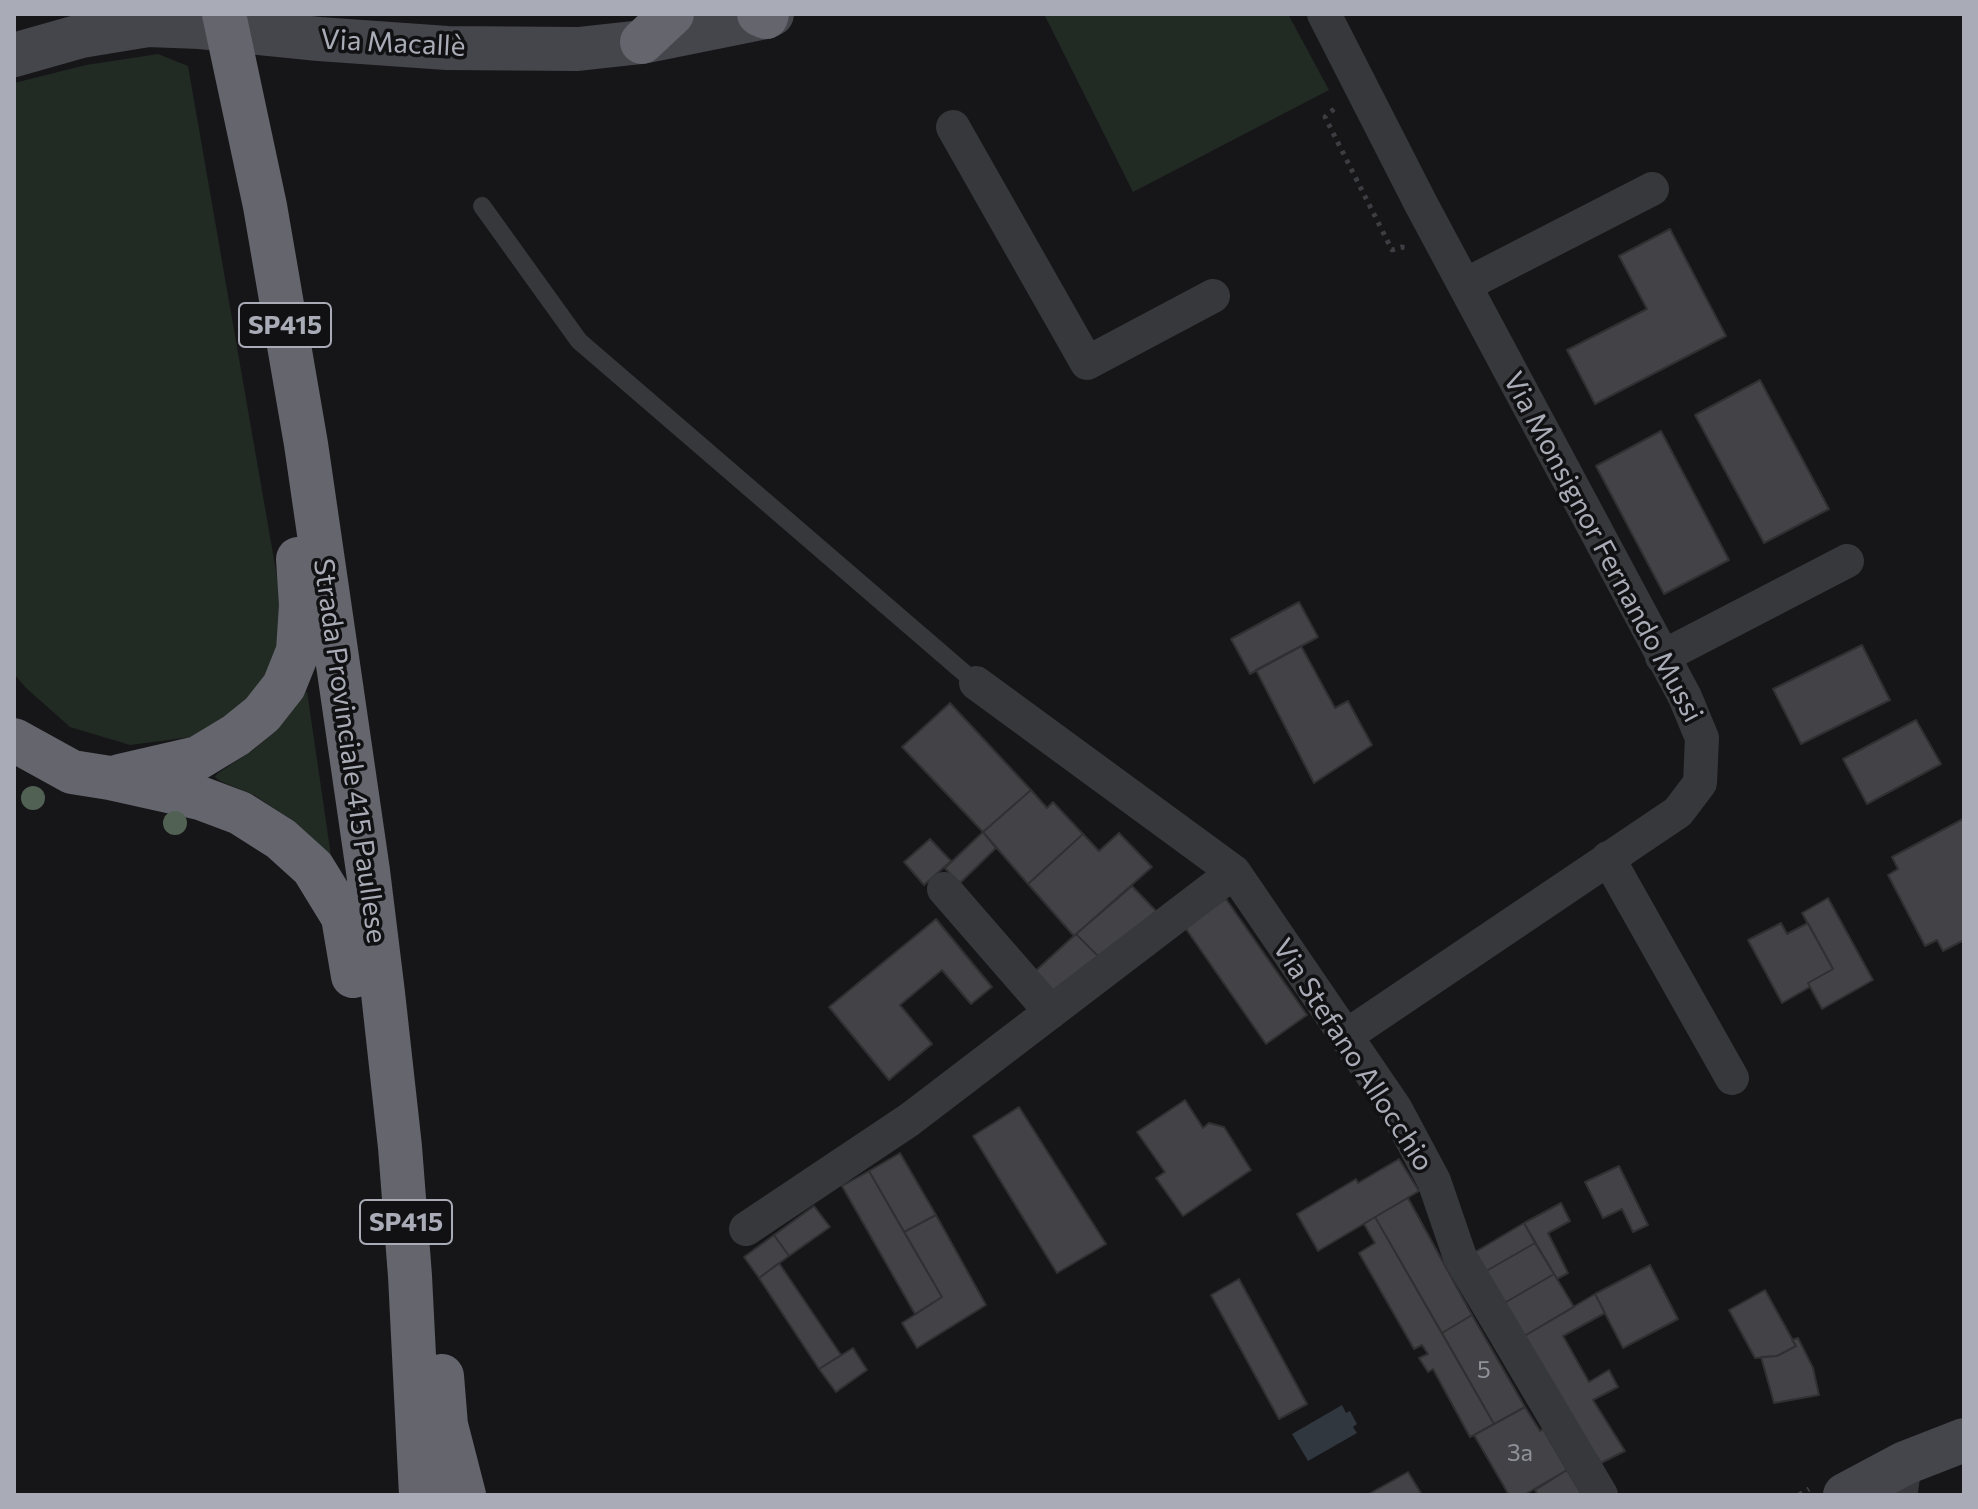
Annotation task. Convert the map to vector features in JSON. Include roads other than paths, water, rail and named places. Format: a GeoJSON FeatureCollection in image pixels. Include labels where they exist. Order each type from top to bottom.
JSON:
{"type":"FeatureCollection","features":[{"type":"Feature","properties":{"kind":"highway","name":"Strada Provinciale 415 Paullese"},"geometry":{"type":"LineString","coordinates":[[224,14],[265,206],[306,444],[379,954],[400,1147],[421,1492]]}},
{"type":"Feature","properties":{"kind":"highway"},"geometry":{"type":"LineString","coordinates":[[247,14],[264,100],[265,206]]}},
{"type":"Feature","properties":{"kind":"highway"},"geometry":{"type":"LineString","coordinates":[[110,778],[198,758],[236,735],[262,714],[284,686],[298,651],[301,605],[295,509],[306,444]]}},
{"type":"Feature","properties":{"kind":"highway"},"geometry":{"type":"LineString","coordinates":[[14,740],[72,772],[200,798],[240,813],[281,839],[313,868],[343,917],[367,1060],[386,1283],[421,1492]]}},
{"type":"Feature","properties":{"kind":"highway"},"geometry":{"type":"LineString","coordinates":[[379,954],[418,1106],[446,1425],[464,1495]]}},
{"type":"Feature","properties":{"kind":"street","name":"Via Monsignor Fernando Mussi"},"geometry":{"type":"LineString","coordinates":[[1324,14],[1685,697],[1702,738],[1700,783],[1678,812],[1346,1036]]}},
{"type":"Feature","properties":{"kind":"street","name":"Via Macallè"},"geometry":{"type":"LineString","coordinates":[[14,55],[81,36],[148,25],[447,48],[578,49],[657,28],[766,15]]}},
{"type":"Feature","properties":{"kind":"street"},"geometry":{"type":"LineString","coordinates":[[953,127],[1087,363],[1213,296]]}},
{"type":"Feature","properties":{"kind":"street"},"geometry":{"type":"LineString","coordinates":[[1465,285],[1652,189]]}},
{"type":"Feature","properties":{"kind":"street"},"geometry":{"type":"LineString","coordinates":[[1662,657],[1847,561]]}},
{"type":"Feature","properties":{"kind":"street","name":"Via Stefano Allocchio"},"geometry":{"type":"LineString","coordinates":[[976,683],[1234,872],[1395,1108],[1434,1181],[1460,1257],[1601,1495]]}},
{"type":"Feature","properties":{"kind":"street"},"geometry":{"type":"LineString","coordinates":[[1608,858],[1732,1078]]}},
{"type":"Feature","properties":{"kind":"street"},"geometry":{"type":"LineString","coordinates":[[746,1229],[909,1120],[1234,872]]}},
{"type":"Feature","properties":{"kind":"street"},"geometry":{"type":"LineString","coordinates":[[944,889],[1051,1012]]}},
{"type":"Feature","properties":{"kind":"street"},"geometry":{"type":"LineString","coordinates":[[1845,1495],[1900,1479],[1964,1440]]}},
{"type":"Feature","properties":{"kind":"lane"},"geometry":{"type":"LineString","coordinates":[[482,206],[579,341],[976,683]]}}]}
